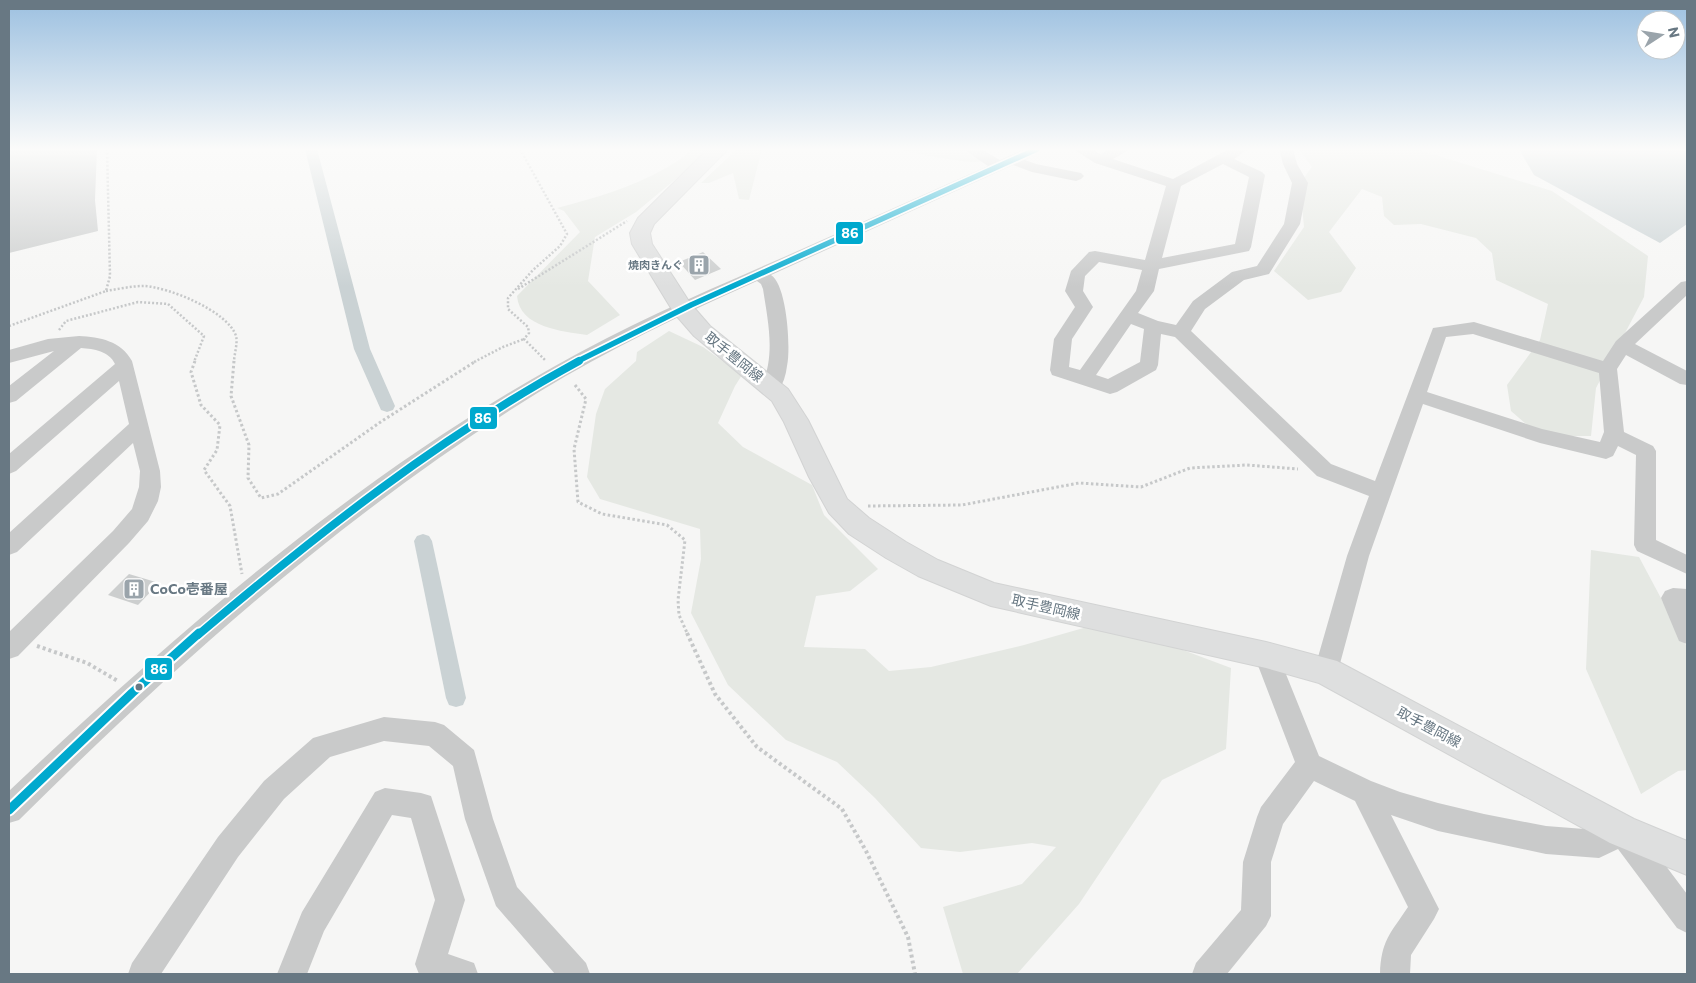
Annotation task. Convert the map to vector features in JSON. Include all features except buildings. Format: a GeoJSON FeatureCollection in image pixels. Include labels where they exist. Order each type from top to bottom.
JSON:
{"type":"FeatureCollection","features":[{"type":"Feature","properties":{"kind":"main road","name":"取手豊岡線"},"geometry":{"type":"LineString","coordinates":[[671,195],[644,222],[640,233],[642,244],[682,308],[702,331],[780,395],[796,420],[822,477],[838,506],[859,526],[928,568],[991,594],[1266,655],[1326,671],[1622,831],[1687,858]]}},
{"type":"Feature","properties":{"kind":"street"},"geometry":{"type":"LineString","coordinates":[[9,810],[133,691],[245,592],[349,512],[460,434],[533,387],[588,356],[682,308],[935,195]]}},
{"type":"Feature","properties":{"kind":"street"},"geometry":{"type":"LineString","coordinates":[[1084,378],[1145,291],[1150,266],[1171,195]]}},
{"type":"Feature","properties":{"kind":"street"},"geometry":{"type":"LineString","coordinates":[[1152,326],[1149,365],[1110,387],[1059,370],[1063,339],[1084,307],[1074,291],[1077,275],[1095,256],[1150,266],[1243,248],[1253,195]]}},
{"type":"Feature","properties":{"kind":"street"},"geometry":{"type":"LineString","coordinates":[[1181,332],[1199,304],[1238,276],[1263,270],[1292,224],[1298,195]]}},
{"type":"Feature","properties":{"kind":"street"},"geometry":{"type":"LineString","coordinates":[[759,274],[769,281],[772,289],[778,345],[777,376],[771,387]]}},
{"type":"Feature","properties":{"kind":"street"},"geometry":{"type":"LineString","coordinates":[[1416,396],[1540,436],[1606,451],[1614,432],[1608,369],[1623,345],[1687,286]]}},
{"type":"Feature","properties":{"kind":"street"},"geometry":{"type":"LineString","coordinates":[[1129,316],[1152,326],[1181,332],[1324,470],[1381,492]]}},
{"type":"Feature","properties":{"kind":"street"},"geometry":{"type":"LineString","coordinates":[[1326,671],[1358,556],[1439,332],[1458,328],[1474,328],[1608,369]]}},
{"type":"Feature","properties":{"kind":"street"},"geometry":{"type":"LineString","coordinates":[[9,396],[77,342]]}},
{"type":"Feature","properties":{"kind":"street"},"geometry":{"type":"LineString","coordinates":[[9,357],[45,346],[77,342],[99,344],[118,353],[125,366],[138,427],[150,470],[150,487],[147,502],[140,516],[13,643]]}},
{"type":"Feature","properties":{"kind":"street"},"geometry":{"type":"LineString","coordinates":[[1623,345],[1687,379]]}},
{"type":"Feature","properties":{"kind":"street"},"geometry":{"type":"LineString","coordinates":[[9,466],[125,366]]}},
{"type":"Feature","properties":{"kind":"street"},"geometry":{"type":"LineString","coordinates":[[9,546],[138,427]]}},
{"type":"Feature","properties":{"kind":"street"},"geometry":{"type":"LineString","coordinates":[[1613,435],[1646,451],[1645,545],[1687,565]]}},
{"type":"Feature","properties":{"kind":"street"},"geometry":{"type":"LineString","coordinates":[[1687,599],[1673,598],[1687,634]]}},
{"type":"Feature","properties":{"kind":"street"},"geometry":{"type":"LineString","coordinates":[[1266,655],[1309,765],[1365,792],[1438,817],[1546,840],[1599,844],[1622,831],[1687,918]]}},
{"type":"Feature","properties":{"kind":"street"},"geometry":{"type":"LineString","coordinates":[[143,974],[228,847],[274,790],[322,747],[384,729],[435,734],[465,759],[479,819],[506,896],[575,974]]}},
{"type":"Feature","properties":{"kind":"street"},"geometry":{"type":"LineString","coordinates":[[1207,974],[1256,916],[1257,862],[1271,816],[1309,765]]}},
{"type":"Feature","properties":{"kind":"street"},"geometry":{"type":"LineString","coordinates":[[1365,792],[1424,910],[1396,951],[1395,974]]}},
{"type":"Feature","properties":{"kind":"street"},"geometry":{"type":"LineString","coordinates":[[292,974],[312,922],[385,801],[421,806],[450,900],[430,964],[463,974]]}},
{"type":"Feature","properties":{"kind":"path"},"geometry":{"type":"LineString","coordinates":[[106,291],[110,276],[108,195]]}},
{"type":"Feature","properties":{"kind":"path"},"geometry":{"type":"LineString","coordinates":[[9,326],[106,291],[144,286],[158,288],[202,305],[224,318],[236,336],[232,396],[249,445],[248,478],[260,498],[278,494],[389,414],[461,370],[512,342],[524,339],[529,334],[528,327],[508,309],[508,298],[533,270],[560,246],[566,234],[545,195]]}},
{"type":"Feature","properties":{"kind":"path"},"geometry":{"type":"LineString","coordinates":[[513,292],[634,216],[651,214]]}},
{"type":"Feature","properties":{"kind":"path"},"geometry":{"type":"LineString","coordinates":[[45,346],[66,322],[138,302],[168,304],[204,336],[191,372],[200,405],[220,425],[217,450],[204,470],[230,506],[245,592]]}},
{"type":"Feature","properties":{"kind":"path"},"geometry":{"type":"LineString","coordinates":[[524,339],[545,360]]}},
{"type":"Feature","properties":{"kind":"path"},"geometry":{"type":"LineString","coordinates":[[575,385],[586,399],[574,449],[578,502],[602,514],[667,525],[685,540],[678,600],[679,615],[715,694],[757,747],[842,809],[908,936],[915,974]]}},
{"type":"Feature","properties":{"kind":"path"},"geometry":{"type":"LineString","coordinates":[[838,506],[962,505],[1079,483],[1141,487],[1190,468],[1248,465],[1324,470]]}},
{"type":"Feature","properties":{"kind":"path"},"geometry":{"type":"LineString","coordinates":[[13,643],[87,663],[133,691]]}},
{"type":"Feature","properties":{"kind":"shaded area"},"geometry":{"type":"Polygon","coordinates":[[[657,195],[636,212],[595,237],[588,281],[620,315],[587,335],[544,326],[526,315],[520,307],[517,296],[580,232],[564,211],[557,208],[599,196],[657,195]]]}},
{"type":"Feature","properties":{"kind":"shaded area"},"geometry":{"type":"Polygon","coordinates":[[[738,195],[750,195],[749,200],[739,199],[738,195]]]}},
{"type":"Feature","properties":{"kind":"shaded area"},"geometry":{"type":"Polygon","coordinates":[[[1301,195],[1357,195],[1329,232],[1356,268],[1341,292],[1308,300],[1274,271],[1304,227],[1301,195]]]}},
{"type":"Feature","properties":{"kind":"shaded area"},"geometry":{"type":"Polygon","coordinates":[[[1377,195],[1558,195],[1648,256],[1644,297],[1596,388],[1591,436],[1540,436],[1511,411],[1507,385],[1540,340],[1548,304],[1496,280],[1492,253],[1476,238],[1421,224],[1394,225],[1384,216],[1382,197],[1377,195]]]}},
{"type":"Feature","properties":{"kind":"shaded area"},"geometry":{"type":"Polygon","coordinates":[[[1571,195],[1687,195],[1687,224],[1660,243],[1571,195]]]}},
{"type":"Feature","properties":{"kind":"shaded area"},"geometry":{"type":"Polygon","coordinates":[[[669,331],[703,347],[742,375],[718,423],[743,447],[812,485],[824,515],[878,569],[850,591],[816,596],[804,647],[865,649],[889,671],[931,667],[1024,645],[1087,627],[1143,635],[1231,668],[1226,749],[1162,780],[1079,904],[1017,974],[963,974],[943,907],[1022,884],[1056,847],[1032,843],[960,852],[921,848],[875,798],[837,762],[786,740],[728,685],[691,613],[701,559],[700,529],[600,499],[587,477],[596,414],[605,389],[636,361],[637,352],[669,331]]]}},
{"type":"Feature","properties":{"kind":"shaded area"},"geometry":{"type":"Polygon","coordinates":[[[1591,550],[1639,557],[1687,647],[1687,770],[1678,771],[1641,794],[1586,669],[1591,550]]]}},
{"type":"Feature","properties":{"kind":"waterway"},"geometry":{"type":"LineString","coordinates":[[323,195],[362,349],[387,406]]}},
{"type":"Feature","properties":{"kind":"waterway"},"geometry":{"type":"LineString","coordinates":[[423,541],[456,698]]}},
{"type":"Feature","properties":{"kind":"transit line","name":"86"},"geometry":{"type":"LineString","coordinates":[[9,810],[132,693],[259,583],[324,531],[461,433],[533,387],[595,352],[723,290],[935,195]]}},
{"type":"Feature","properties":{"kind":"place","name":"焼肉きんぐ"},"geometry":{"type":"Point","coordinates":[699,265]}},
{"type":"Feature","properties":{"kind":"place","name":"CoCo壱番屋"},"geometry":{"type":"Point","coordinates":[134,589]}}]}
